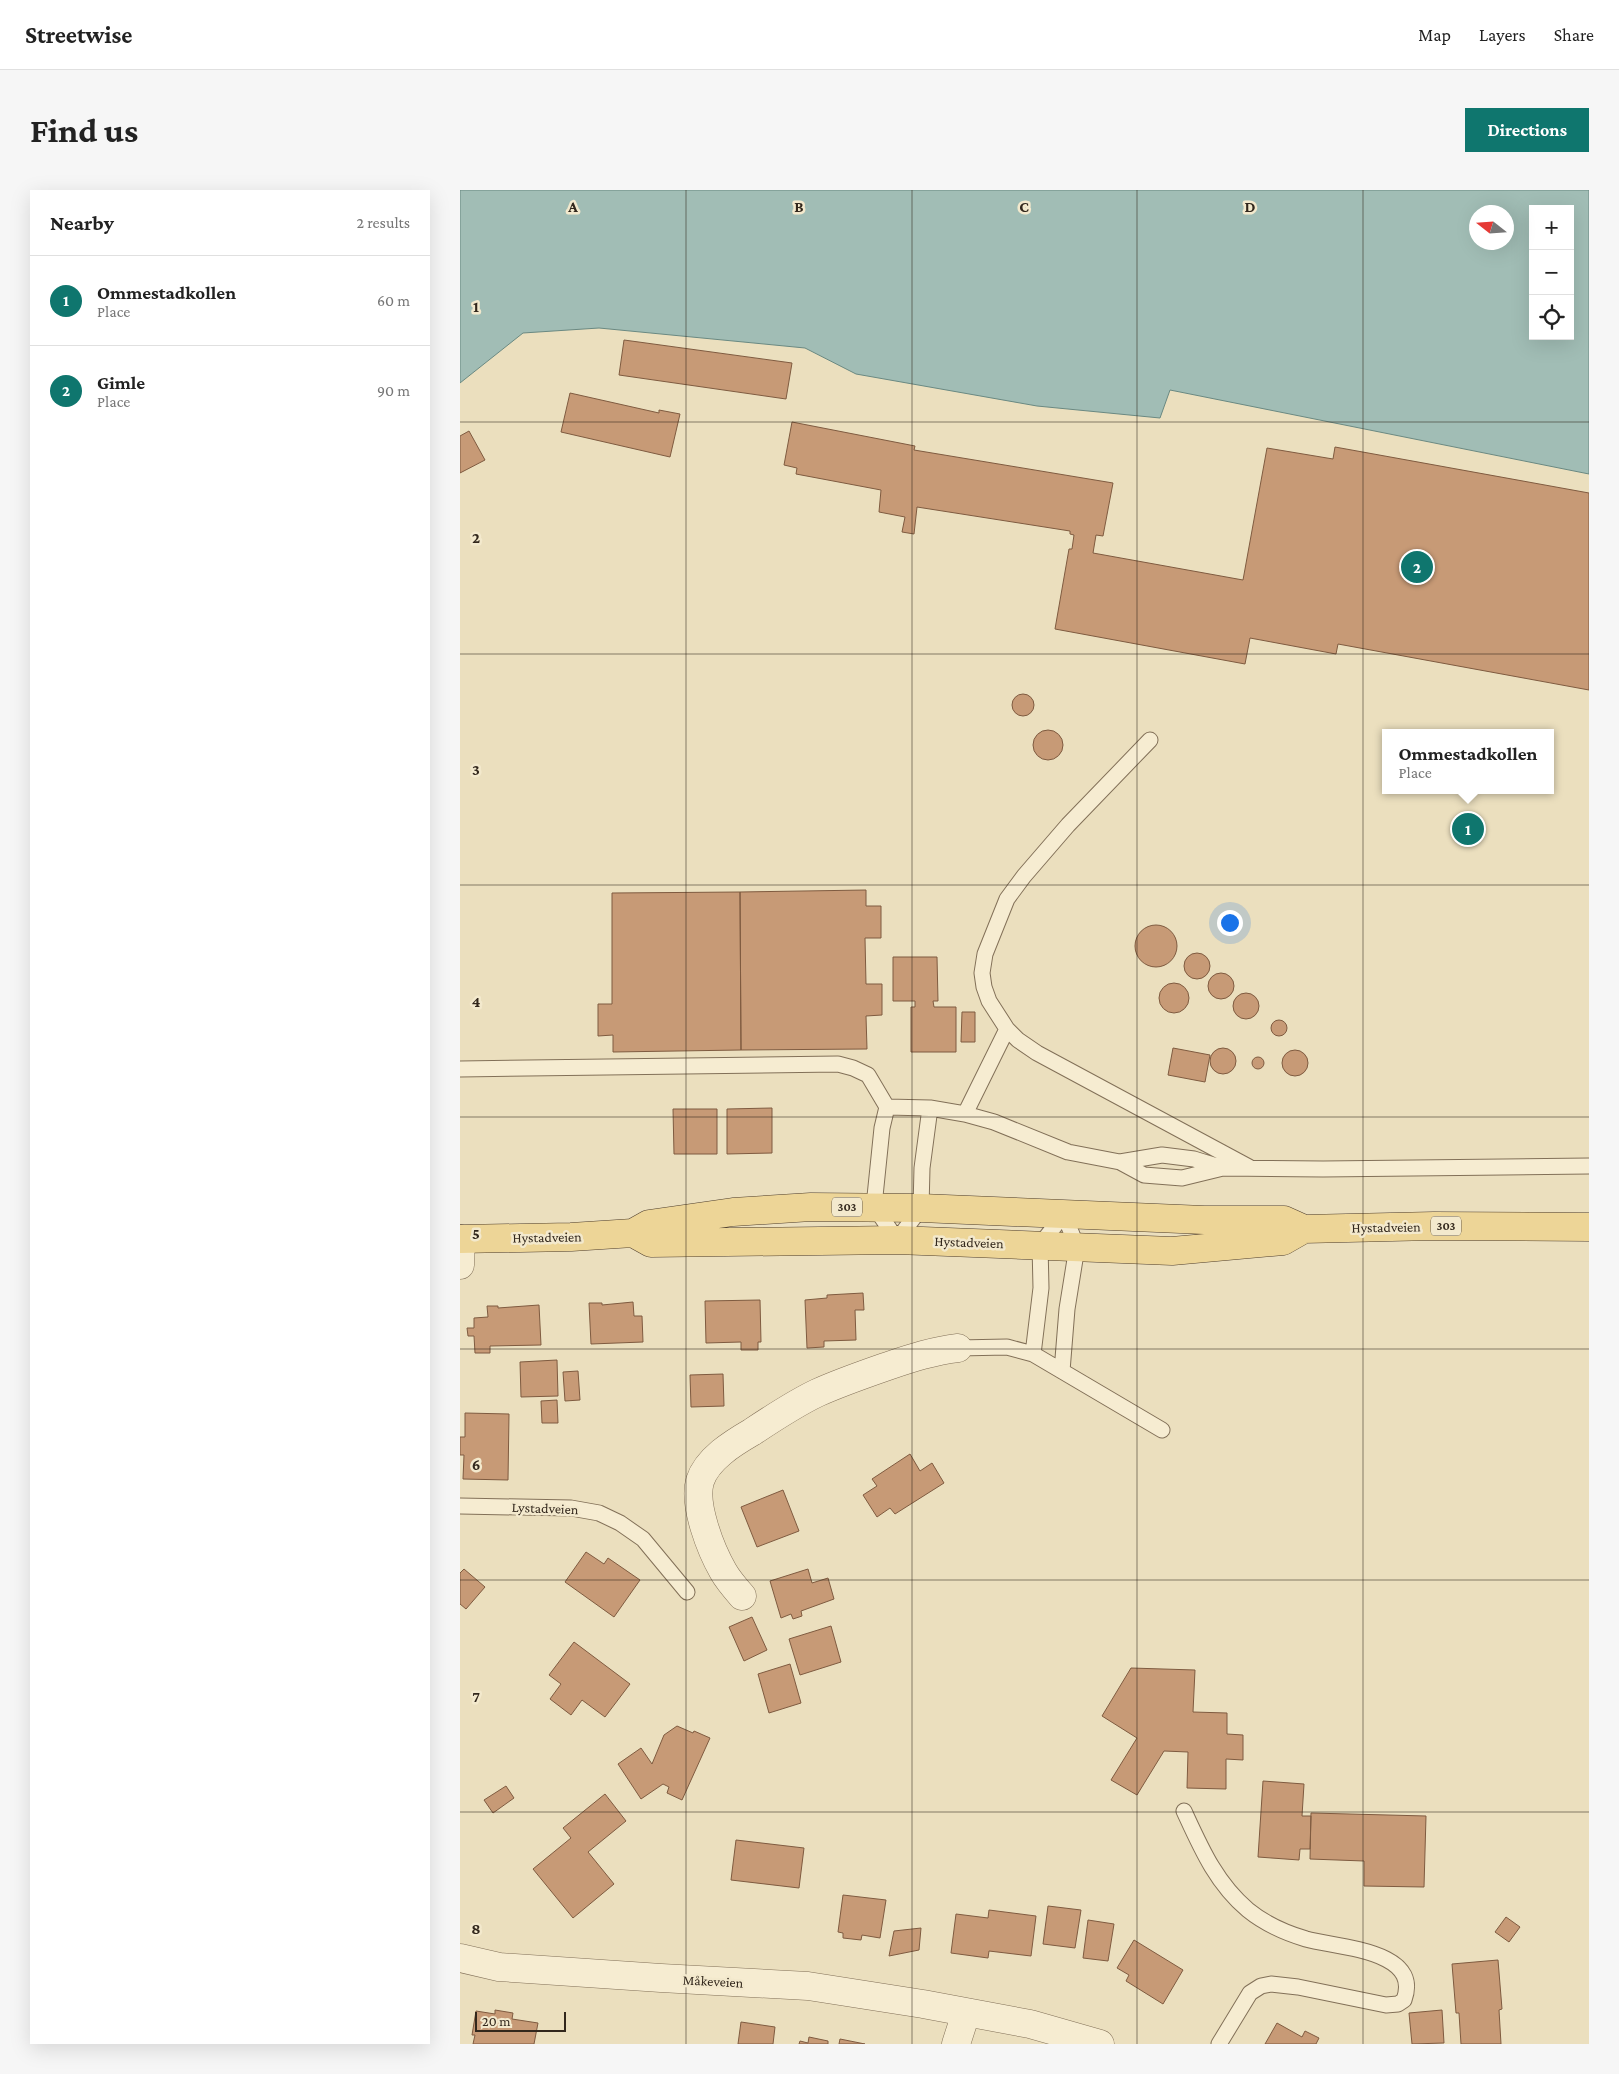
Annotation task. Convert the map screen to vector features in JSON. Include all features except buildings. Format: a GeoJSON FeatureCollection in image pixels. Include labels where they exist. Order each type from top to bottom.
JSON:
{"type":"FeatureCollection","features":[{"type":"Feature","properties":{"kind":"main road","name":"Hystadveien"},"geometry":{"type":"LineString","coordinates":[[460,1247],[571,1237],[633,1234],[650,1224],[733,1212],[812,1207],[874,1206],[1204,1220],[1284,1220],[1304,1229],[1434,1226],[1589,1228]]}},
{"type":"Feature","properties":{"kind":"main road","name":"Hystadveien"},"geometry":{"type":"LineString","coordinates":[[633,1234],[651,1243],[897,1240],[1172,1251],[1283,1241],[1304,1229]]}},
{"type":"Feature","properties":{"kind":"street"},"geometry":{"type":"LineString","coordinates":[[742,1596],[719,1564],[706,1530],[699,1492],[700,1481],[706,1469],[714,1460],[747,1434],[818,1393],[922,1354],[958,1348]]}},
{"type":"Feature","properties":{"kind":"street","name":"Måkeveien"},"geometry":{"type":"LineString","coordinates":[[460,1958],[498,1967],[808,1986],[1030,2024],[1100,2044]]}},
{"type":"Feature","properties":{"kind":"street"},"geometry":{"type":"LineString","coordinates":[[956,2044],[966,2013]]}},
{"type":"Feature","properties":{"kind":"lane"},"geometry":{"type":"LineString","coordinates":[[1150,740],[1068,825],[1024,876],[1007,899],[985,954],[982,973],[984,987],[989,1001],[1006,1029],[1018,1040],[1252,1168]]}},
{"type":"Feature","properties":{"kind":"lane"},"geometry":{"type":"LineString","coordinates":[[965,1114],[1006,1029]]}},
{"type":"Feature","properties":{"kind":"lane"},"geometry":{"type":"LineString","coordinates":[[460,1069],[838,1064],[853,1068],[868,1075],[887,1107],[882,1128],[874,1206],[897,1240],[922,1208],[922,1168],[930,1108]]}},
{"type":"Feature","properties":{"kind":"lane"},"geometry":{"type":"LineString","coordinates":[[887,1107],[930,1108],[965,1114],[994,1122],[1068,1152],[1120,1162],[1144,1175],[1182,1178],[1223,1168],[1589,1166]]}},
{"type":"Feature","properties":{"kind":"lane"},"geometry":{"type":"LineString","coordinates":[[1120,1162],[1162,1155],[1194,1159],[1223,1168]]}},
{"type":"Feature","properties":{"kind":"lane"},"geometry":{"type":"LineString","coordinates":[[1033,1354],[1041,1288],[1040,1245],[1064,1214]]}},
{"type":"Feature","properties":{"kind":"lane"},"geometry":{"type":"LineString","coordinates":[[1062,1371],[1067,1309],[1077,1247],[1064,1214]]}},
{"type":"Feature","properties":{"kind":"lane"},"geometry":{"type":"LineString","coordinates":[[958,1348],[1007,1348],[1033,1354],[1162,1430]]}},
{"type":"Feature","properties":{"kind":"lane","name":"Lystadveien"},"geometry":{"type":"LineString","coordinates":[[460,1506],[571,1508],[599,1513],[620,1523],[643,1539],[687,1592]]}},
{"type":"Feature","properties":{"kind":"lane"},"geometry":{"type":"LineString","coordinates":[[1184,1811],[1204,1853],[1223,1886],[1248,1910],[1265,1921],[1305,1938],[1360,1950],[1389,1960],[1402,1970],[1408,1988],[1404,2000],[1398,2004],[1386,2004],[1298,1987],[1271,1984],[1261,1986],[1250,1993],[1219,2044]]}},
{"type":"Feature","properties":{"kind":"water"},"geometry":{"type":"Polygon","coordinates":[[[460,190],[1589,190],[1589,474],[1170,390],[1160,418],[1037,406],[856,374],[805,348],[599,328],[523,333],[460,383],[460,190]]]}},
{"type":"Feature","properties":{"kind":"place","name":"Gimle"},"geometry":{"type":"Point","coordinates":[1417,567]}},
{"type":"Feature","properties":{"kind":"place","name":"Ommestadkollen"},"geometry":{"type":"Point","coordinates":[1468,829]}}]}
